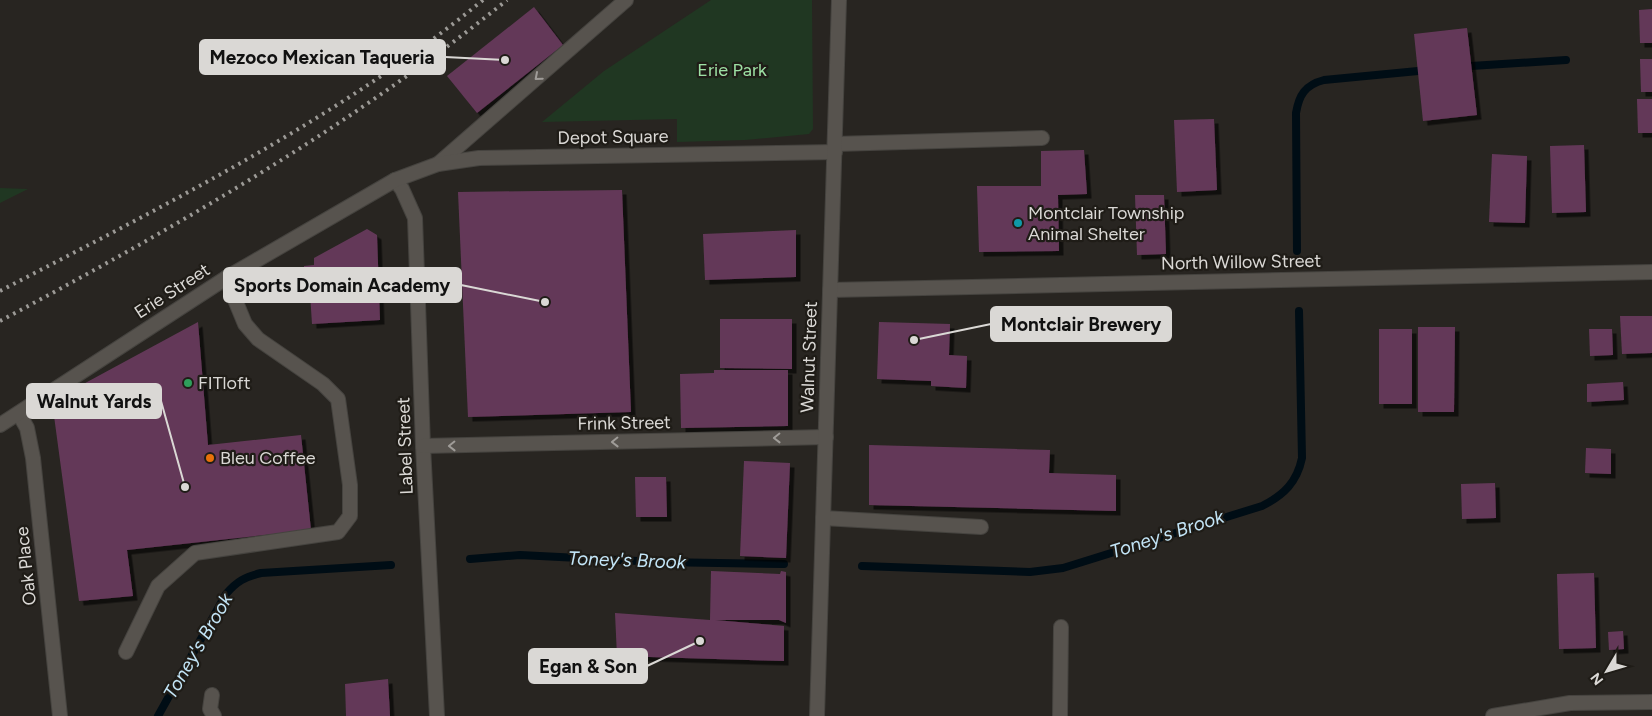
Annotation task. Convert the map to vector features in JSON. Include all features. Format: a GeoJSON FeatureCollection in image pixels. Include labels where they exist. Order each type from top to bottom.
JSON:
{"type":"FeatureCollection","features":[{"type":"Feature","properties":{"kind":"street"},"geometry":{"type":"LineString","coordinates":[[438,164],[626,0]]}},
{"type":"Feature","properties":{"kind":"street","name":"Walnut Street"},"geometry":{"type":"LineString","coordinates":[[817,716],[839,0]]}},
{"type":"Feature","properties":{"kind":"street","name":"Depot Square"},"geometry":{"type":"LineString","coordinates":[[395,180],[438,164],[479,158],[835,148],[1042,138]]}},
{"type":"Feature","properties":{"kind":"street","name":"Erie Street"},"geometry":{"type":"LineString","coordinates":[[0,424],[19,414],[226,278],[395,180]]}},
{"type":"Feature","properties":{"kind":"street","name":"Label Street"},"geometry":{"type":"LineString","coordinates":[[395,180],[407,198],[415,218],[423,446],[437,716]]}},
{"type":"Feature","properties":{"kind":"street","name":"North Willow Street"},"geometry":{"type":"LineString","coordinates":[[830,290],[1652,272]]}},
{"type":"Feature","properties":{"kind":"street"},"geometry":{"type":"LineString","coordinates":[[126,652],[158,586],[195,553],[338,532],[350,516],[350,485],[338,399],[323,384],[258,339],[245,324],[226,278]]}},
{"type":"Feature","properties":{"kind":"street","name":"Oak Place"},"geometry":{"type":"LineString","coordinates":[[19,414],[27,428],[33,458],[60,716]]}},
{"type":"Feature","properties":{"kind":"street","name":"Frink Street"},"geometry":{"type":"LineString","coordinates":[[423,446],[826,437]]}},
{"type":"Feature","properties":{"kind":"street"},"geometry":{"type":"LineString","coordinates":[[824,518],[981,527]]}},
{"type":"Feature","properties":{"kind":"street"},"geometry":{"type":"LineString","coordinates":[[1060,716],[1061,627]]}},
{"type":"Feature","properties":{"kind":"street"},"geometry":{"type":"LineString","coordinates":[[212,695],[210,709],[214,716]]}},
{"type":"Feature","properties":{"kind":"street"},"geometry":{"type":"LineString","coordinates":[[1492,716],[1570,703],[1652,702]]}},
{"type":"Feature","properties":{"kind":"green space","name":"Erie Park"},"geometry":{"type":"Polygon","coordinates":[[[711,0],[812,0],[813,129],[809,134],[745,140],[677,142],[677,119],[542,122],[604,71],[711,0]]]}},
{"type":"Feature","properties":{"kind":"green space"},"geometry":{"type":"Polygon","coordinates":[[[0,188],[28,189],[0,203],[0,188]]]}},
{"type":"Feature","properties":{"kind":"building"},"geometry":{"type":"Polygon","coordinates":[[[534,7],[563,45],[477,113],[447,76],[534,7]]]}},
{"type":"Feature","properties":{"kind":"building"},"geometry":{"type":"Polygon","coordinates":[[[1652,9],[1652,43],[1640,43],[1639,10],[1652,9]]]}},
{"type":"Feature","properties":{"kind":"building"},"geometry":{"type":"Polygon","coordinates":[[[1467,28],[1477,115],[1423,121],[1414,34],[1467,28]]]}},
{"type":"Feature","properties":{"kind":"building"},"geometry":{"type":"Polygon","coordinates":[[[1640,59],[1652,59],[1652,92],[1641,92],[1640,59]]]}},
{"type":"Feature","properties":{"kind":"building"},"geometry":{"type":"Polygon","coordinates":[[[1637,99],[1652,99],[1652,133],[1638,133],[1637,99]]]}},
{"type":"Feature","properties":{"kind":"building"},"geometry":{"type":"Polygon","coordinates":[[[1214,119],[1217,190],[1177,192],[1174,120],[1214,119]]]}},
{"type":"Feature","properties":{"kind":"building"},"geometry":{"type":"Polygon","coordinates":[[[1584,145],[1586,212],[1552,213],[1550,146],[1584,145]]]}},
{"type":"Feature","properties":{"kind":"building","name":"Montclair Township Animal Shelter"},"geometry":{"type":"Polygon","coordinates":[[[1084,150],[1087,194],[1058,195],[1059,251],[979,252],[977,186],[1041,186],[1041,151],[1084,150]]]}},
{"type":"Feature","properties":{"kind":"building"},"geometry":{"type":"Polygon","coordinates":[[[1492,154],[1527,156],[1525,223],[1489,222],[1492,154]]]}},
{"type":"Feature","properties":{"kind":"building"},"geometry":{"type":"Polygon","coordinates":[[[622,190],[631,412],[468,417],[458,192],[622,190]]]}},
{"type":"Feature","properties":{"kind":"building"},"geometry":{"type":"Polygon","coordinates":[[[1135,195],[1164,195],[1166,254],[1137,255],[1135,195]]]}},
{"type":"Feature","properties":{"kind":"building"},"geometry":{"type":"Polygon","coordinates":[[[367,229],[377,235],[380,320],[312,324],[310,293],[294,294],[293,280],[305,280],[304,266],[314,265],[314,258],[367,229]]]}},
{"type":"Feature","properties":{"kind":"building"},"geometry":{"type":"Polygon","coordinates":[[[796,230],[796,277],[705,280],[703,234],[796,230]]]}},
{"type":"Feature","properties":{"kind":"building"},"geometry":{"type":"Polygon","coordinates":[[[1620,316],[1652,316],[1652,353],[1622,354],[1620,316]]]}},
{"type":"Feature","properties":{"kind":"building"},"geometry":{"type":"Polygon","coordinates":[[[720,319],[792,319],[792,369],[720,368],[720,319]]]}},
{"type":"Feature","properties":{"kind":"building"},"geometry":{"type":"Polygon","coordinates":[[[198,322],[208,445],[301,435],[311,530],[127,550],[133,596],[79,601],[52,401],[198,322]]]}},
{"type":"Feature","properties":{"kind":"building"},"geometry":{"type":"Polygon","coordinates":[[[879,322],[950,324],[949,355],[967,356],[966,388],[931,386],[931,381],[877,379],[879,322]]]}},
{"type":"Feature","properties":{"kind":"building"},"geometry":{"type":"Polygon","coordinates":[[[1418,327],[1455,327],[1454,412],[1418,412],[1418,327]]]}},
{"type":"Feature","properties":{"kind":"building"},"geometry":{"type":"Polygon","coordinates":[[[1379,329],[1412,329],[1412,404],[1379,404],[1379,329]]]}},
{"type":"Feature","properties":{"kind":"building"},"geometry":{"type":"Polygon","coordinates":[[[1589,329],[1612,329],[1613,355],[1590,356],[1589,329]]]}},
{"type":"Feature","properties":{"kind":"building"},"geometry":{"type":"Polygon","coordinates":[[[714,370],[788,370],[788,426],[681,428],[680,374],[714,373],[714,370]]]}},
{"type":"Feature","properties":{"kind":"building"},"geometry":{"type":"Polygon","coordinates":[[[1623,382],[1624,400],[1587,402],[1587,384],[1623,382]]]}},
{"type":"Feature","properties":{"kind":"building"},"geometry":{"type":"Polygon","coordinates":[[[869,445],[1050,450],[1049,473],[1116,475],[1116,511],[869,505],[869,445]]]}},
{"type":"Feature","properties":{"kind":"building"},"geometry":{"type":"Polygon","coordinates":[[[1586,448],[1611,449],[1611,474],[1585,473],[1586,448]]]}},
{"type":"Feature","properties":{"kind":"building"},"geometry":{"type":"Polygon","coordinates":[[[744,461],[790,463],[786,558],[740,556],[744,461]]]}},
{"type":"Feature","properties":{"kind":"building"},"geometry":{"type":"Polygon","coordinates":[[[635,477],[666,477],[667,517],[636,517],[635,477]]]}},
{"type":"Feature","properties":{"kind":"building"},"geometry":{"type":"Polygon","coordinates":[[[1495,483],[1496,518],[1462,519],[1461,484],[1495,483]]]}},
{"type":"Feature","properties":{"kind":"building"},"geometry":{"type":"Polygon","coordinates":[[[711,571],[780,574],[781,571],[786,572],[786,623],[779,620],[715,620],[784,626],[784,661],[617,656],[615,613],[710,620],[711,571]]]}},
{"type":"Feature","properties":{"kind":"building"},"geometry":{"type":"Polygon","coordinates":[[[1594,573],[1596,648],[1559,649],[1557,574],[1594,573]]]}},
{"type":"Feature","properties":{"kind":"building"},"geometry":{"type":"Polygon","coordinates":[[[1623,631],[1624,649],[1609,650],[1608,632],[1623,631]]]}},
{"type":"Feature","properties":{"kind":"building"},"geometry":{"type":"Polygon","coordinates":[[[388,679],[390,716],[346,716],[345,684],[388,679]]]}},
{"type":"Feature","properties":{"kind":"waterway","name":"Toney's Brook"},"geometry":{"type":"LineString","coordinates":[[1471,66],[1566,60]]}},
{"type":"Feature","properties":{"kind":"waterway","name":"Toney's Brook"},"geometry":{"type":"LineString","coordinates":[[1297,251],[1296,113],[1301,96],[1312,85],[1324,80],[1418,71]]}},
{"type":"Feature","properties":{"kind":"waterway","name":"Toney's Brook"},"geometry":{"type":"LineString","coordinates":[[862,566],[1030,572],[1063,568],[1270,502],[1293,481],[1302,458],[1299,311]]}},
{"type":"Feature","properties":{"kind":"waterway","name":"Toney's Brook"},"geometry":{"type":"LineString","coordinates":[[470,559],[520,555],[658,562],[784,564]]}},
{"type":"Feature","properties":{"kind":"waterway","name":"Toney's Brook"},"geometry":{"type":"LineString","coordinates":[[158,716],[226,594],[242,580],[261,573],[391,565]]}},
{"type":"Feature","properties":{"kind":"railway"},"geometry":{"type":"LineString","coordinates":[[0,291],[188,192],[310,122],[369,84],[483,0]]}},
{"type":"Feature","properties":{"kind":"railway"},"geometry":{"type":"LineString","coordinates":[[0,321],[132,249],[325,132],[448,46],[507,0]]}},
{"type":"Feature","properties":{"kind":"place","name":"Mezoco Mexican Taqueria"},"geometry":{"type":"Point","coordinates":[505,60]}},
{"type":"Feature","properties":{"kind":"place","name":"Montclair Township Animal Shelter"},"geometry":{"type":"Point","coordinates":[1018,223]}},
{"type":"Feature","properties":{"kind":"place","name":"Sports Domain Academy"},"geometry":{"type":"Point","coordinates":[545,302]}},
{"type":"Feature","properties":{"kind":"place","name":"Montclair Brewery"},"geometry":{"type":"Point","coordinates":[914,340]}},
{"type":"Feature","properties":{"kind":"place","name":"FITloft"},"geometry":{"type":"Point","coordinates":[188,383]}},
{"type":"Feature","properties":{"kind":"place","name":"Bleu Coffee"},"geometry":{"type":"Point","coordinates":[210,458]}},
{"type":"Feature","properties":{"kind":"place","name":"Walnut Yards"},"geometry":{"type":"Point","coordinates":[185,487]}},
{"type":"Feature","properties":{"kind":"place","name":"Egan & Son"},"geometry":{"type":"Point","coordinates":[700,641]}}]}
